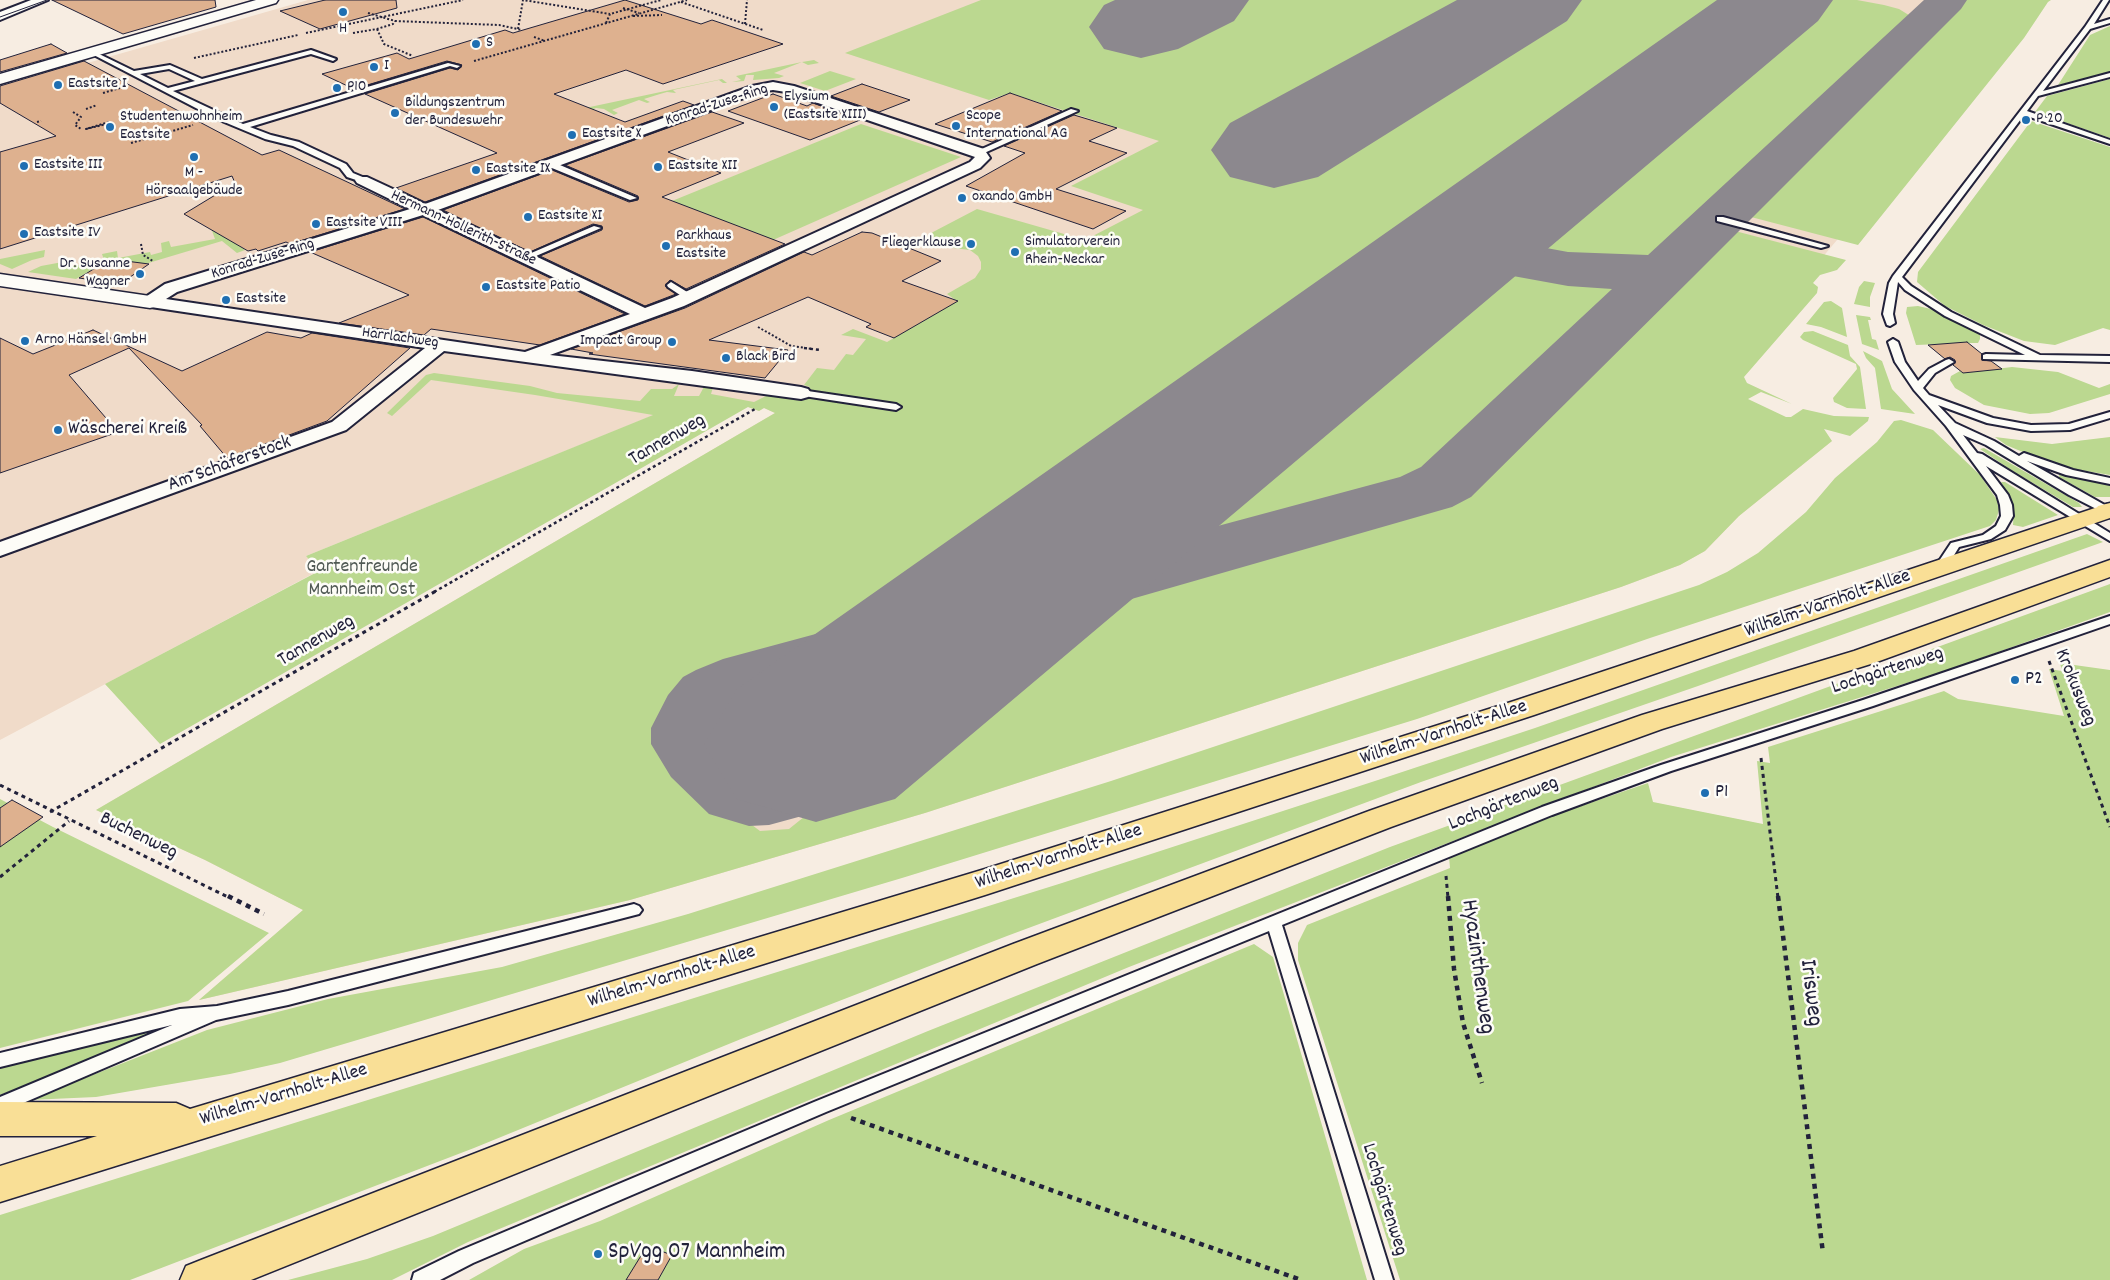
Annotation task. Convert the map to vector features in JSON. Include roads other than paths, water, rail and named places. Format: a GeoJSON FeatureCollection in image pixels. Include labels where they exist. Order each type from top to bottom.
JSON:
{"type":"FeatureCollection","features":[{"type":"Feature","properties":{"kind":"main road"},"geometry":{"type":"LineString","coordinates":[[0,79],[271,0]]}},
{"type":"Feature","properties":{"kind":"main road","name":"Harrlachweg"},"geometry":{"type":"LineString","coordinates":[[0,280],[150,302]]}},
{"type":"Feature","properties":{"kind":"main road","name":"Wilhelm-Varnholt-Allee"},"geometry":{"type":"LineString","coordinates":[[0,1184],[994,879],[1524,708],[2109,511]]}},
{"type":"Feature","properties":{"kind":"main road"},"geometry":{"type":"LineString","coordinates":[[201,1280],[1025,954],[1380,819],[1652,722],[1864,657],[2110,568]]}},
{"type":"Feature","properties":{"kind":"main road"},"geometry":{"type":"LineString","coordinates":[[0,1119],[202,1121]]}},
{"type":"Feature","properties":{"kind":"street"},"geometry":{"type":"LineString","coordinates":[[4,12],[42,0]]}},
{"type":"Feature","properties":{"kind":"street","name":"Konrad-Zuse-Ring"},"geometry":{"type":"LineString","coordinates":[[150,302],[172,288],[426,210],[757,89],[773,86],[789,89],[979,152]]}},
{"type":"Feature","properties":{"kind":"street"},"geometry":{"type":"LineString","coordinates":[[526,358],[646,315],[689,297],[975,165],[983,158],[979,152]]}},
{"type":"Feature","properties":{"kind":"street","name":"Hermann-Hollerith-Straße"},"geometry":{"type":"LineString","coordinates":[[362,180],[373,188],[426,210],[646,315]]}},
{"type":"Feature","properties":{"kind":"street","name":"Harrlachweg"},"geometry":{"type":"LineString","coordinates":[[150,302],[526,358],[692,377],[801,393]]}},
{"type":"Feature","properties":{"kind":"street","name":"Am Schäferstock"},"geometry":{"type":"LineString","coordinates":[[0,549],[339,426],[440,345]]}},
{"type":"Feature","properties":{"kind":"lane"},"geometry":{"type":"LineString","coordinates":[[1890,323],[1888,314],[1893,283],[1897,276],[2088,28],[2106,0]]}},
{"type":"Feature","properties":{"kind":"lane"},"geometry":{"type":"LineString","coordinates":[[2088,28],[2110,21]]}},
{"type":"Feature","properties":{"kind":"lane"},"geometry":{"type":"LineString","coordinates":[[91,52],[135,72],[220,117],[268,137],[296,144],[343,166],[350,175],[362,180]]}},
{"type":"Feature","properties":{"kind":"lane"},"geometry":{"type":"LineString","coordinates":[[168,90],[312,52],[333,59]]}},
{"type":"Feature","properties":{"kind":"lane"},"geometry":{"type":"LineString","coordinates":[[244,126],[439,67],[450,64],[457,66]]}},
{"type":"Feature","properties":{"kind":"lane"},"geometry":{"type":"LineString","coordinates":[[135,72],[170,67],[201,81]]}},
{"type":"Feature","properties":{"kind":"lane"},"geometry":{"type":"LineString","coordinates":[[2036,95],[2110,75]]}},
{"type":"Feature","properties":{"kind":"lane"},"geometry":{"type":"LineString","coordinates":[[979,152],[1074,111]]}},
{"type":"Feature","properties":{"kind":"lane"},"geometry":{"type":"LineString","coordinates":[[2022,112],[2110,142]]}},
{"type":"Feature","properties":{"kind":"lane"},"geometry":{"type":"LineString","coordinates":[[550,164],[633,198]]}},
{"type":"Feature","properties":{"kind":"lane"},"geometry":{"type":"LineString","coordinates":[[1720,219],[1824,246]]}},
{"type":"Feature","properties":{"kind":"lane"},"geometry":{"type":"LineString","coordinates":[[526,257],[597,228]]}},
{"type":"Feature","properties":{"kind":"lane"},"geometry":{"type":"LineString","coordinates":[[1897,276],[1908,288],[1948,314],[2039,358]]}},
{"type":"Feature","properties":{"kind":"lane"},"geometry":{"type":"LineString","coordinates":[[670,286],[689,297]]}},
{"type":"Feature","properties":{"kind":"lane"},"geometry":{"type":"LineString","coordinates":[[1893,342],[1900,362],[1918,388],[1950,424],[2002,495],[2007,516],[2001,528],[1987,537],[1956,545],[1941,567]]}},
{"type":"Feature","properties":{"kind":"lane"},"geometry":{"type":"LineString","coordinates":[[1986,357],[2066,360],[2110,359]]}},
{"type":"Feature","properties":{"kind":"lane"},"geometry":{"type":"LineString","coordinates":[[1918,388],[1932,371],[1949,362]]}},
{"type":"Feature","properties":{"kind":"lane"},"geometry":{"type":"LineString","coordinates":[[801,393],[896,408]]}},
{"type":"Feature","properties":{"kind":"lane"},"geometry":{"type":"LineString","coordinates":[[1925,396],[1991,421],[2031,428],[2070,427],[2110,414]]}},
{"type":"Feature","properties":{"kind":"lane"},"geometry":{"type":"LineString","coordinates":[[1950,424],[1990,443],[2070,473],[2110,480]]}},
{"type":"Feature","properties":{"kind":"lane"},"geometry":{"type":"LineString","coordinates":[[1990,443],[2073,493],[2109,511]]}},
{"type":"Feature","properties":{"kind":"lane"},"geometry":{"type":"LineString","coordinates":[[1969,450],[2110,538]]}},
{"type":"Feature","properties":{"kind":"lane","name":"Lochgärtenweg"},"geometry":{"type":"LineString","coordinates":[[1384,1280],[1274,924],[1547,811],[1666,768],[2040,645],[2110,620]]}},
{"type":"Feature","properties":{"kind":"lane"},"geometry":{"type":"LineString","coordinates":[[0,1060],[180,1016],[217,1013],[288,998],[634,910]]}},
{"type":"Feature","properties":{"kind":"lane"},"geometry":{"type":"LineString","coordinates":[[421,1280],[466,1257],[820,1107],[1274,924]]}},
{"type":"Feature","properties":{"kind":"lane"},"geometry":{"type":"LineString","coordinates":[[0,1105],[217,1013]]}},
{"type":"Feature","properties":{"kind":"tram line"},"geometry":{"type":"LineString","coordinates":[[0,17],[47,0]]}},
{"type":"Feature","properties":{"kind":"place","name":"H"},"geometry":{"type":"Point","coordinates":[343,12]}},
{"type":"Feature","properties":{"kind":"place","name":"S"},"geometry":{"type":"Point","coordinates":[476,44]}},
{"type":"Feature","properties":{"kind":"place","name":"I"},"geometry":{"type":"Point","coordinates":[374,67]}},
{"type":"Feature","properties":{"kind":"place","name":"Eastsite I"},"geometry":{"type":"Point","coordinates":[58,85]}},
{"type":"Feature","properties":{"kind":"place","name":"P10"},"geometry":{"type":"Point","coordinates":[337,88]}},
{"type":"Feature","properties":{"kind":"place","name":"Elysium (Eastsite XIII)"},"geometry":{"type":"Point","coordinates":[774,107]}},
{"type":"Feature","properties":{"kind":"place","name":"Bildungszentrum der Bundeswehr"},"geometry":{"type":"Point","coordinates":[395,113]}},
{"type":"Feature","properties":{"kind":"place","name":"P 20"},"geometry":{"type":"Point","coordinates":[2026,120]}},
{"type":"Feature","properties":{"kind":"place","name":"Scope International AG"},"geometry":{"type":"Point","coordinates":[956,126]}},
{"type":"Feature","properties":{"kind":"place","name":"Studentenwohnheim Eastsite"},"geometry":{"type":"Point","coordinates":[110,127]}},
{"type":"Feature","properties":{"kind":"place","name":"Eastsite X"},"geometry":{"type":"Point","coordinates":[572,135]}},
{"type":"Feature","properties":{"kind":"place","name":"M - Hörsaalgebäude"},"geometry":{"type":"Point","coordinates":[194,157]}},
{"type":"Feature","properties":{"kind":"place","name":"Eastsite III"},"geometry":{"type":"Point","coordinates":[24,166]}},
{"type":"Feature","properties":{"kind":"place","name":"Eastsite XII"},"geometry":{"type":"Point","coordinates":[658,167]}},
{"type":"Feature","properties":{"kind":"place","name":"Eastsite IX"},"geometry":{"type":"Point","coordinates":[476,170]}},
{"type":"Feature","properties":{"kind":"place","name":"oxando GmbH"},"geometry":{"type":"Point","coordinates":[962,198]}},
{"type":"Feature","properties":{"kind":"place","name":"Eastsite XI"},"geometry":{"type":"Point","coordinates":[528,217]}},
{"type":"Feature","properties":{"kind":"place","name":"Eastsite VIII"},"geometry":{"type":"Point","coordinates":[316,224]}},
{"type":"Feature","properties":{"kind":"place","name":"Eastsite IV"},"geometry":{"type":"Point","coordinates":[24,234]}},
{"type":"Feature","properties":{"kind":"place","name":"Fliegerklause"},"geometry":{"type":"Point","coordinates":[971,244]}},
{"type":"Feature","properties":{"kind":"place","name":"Parkhaus Eastsite"},"geometry":{"type":"Point","coordinates":[666,246]}},
{"type":"Feature","properties":{"kind":"place","name":"Simulatorverein Rhein-Neckar"},"geometry":{"type":"Point","coordinates":[1015,252]}},
{"type":"Feature","properties":{"kind":"place","name":"Dr. Susanne Wagner"},"geometry":{"type":"Point","coordinates":[140,274]}},
{"type":"Feature","properties":{"kind":"place","name":"Eastsite Patio"},"geometry":{"type":"Point","coordinates":[486,287]}},
{"type":"Feature","properties":{"kind":"place","name":"Eastsite"},"geometry":{"type":"Point","coordinates":[226,300]}},
{"type":"Feature","properties":{"kind":"place","name":"Arno Hänsel GmbH"},"geometry":{"type":"Point","coordinates":[25,341]}},
{"type":"Feature","properties":{"kind":"place","name":"Impact Group"},"geometry":{"type":"Point","coordinates":[672,342]}},
{"type":"Feature","properties":{"kind":"place","name":"Black Bird"},"geometry":{"type":"Point","coordinates":[726,358]}},
{"type":"Feature","properties":{"kind":"place","name":"Wäscherei Kreiß"},"geometry":{"type":"Point","coordinates":[58,430]}},
{"type":"Feature","properties":{"kind":"place","name":"P2"},"geometry":{"type":"Point","coordinates":[2015,680]}},
{"type":"Feature","properties":{"kind":"place","name":"P1"},"geometry":{"type":"Point","coordinates":[1705,793]}},
{"type":"Feature","properties":{"kind":"place","name":"SpVgg 07 Mannheim"},"geometry":{"type":"Point","coordinates":[598,1254]}},
{"type":"Feature","properties":{"kind":"park label","name":"Gartenfreunde Mannheim Ost"},"geometry":{"type":"Point","coordinates":[362,580]}}]}
